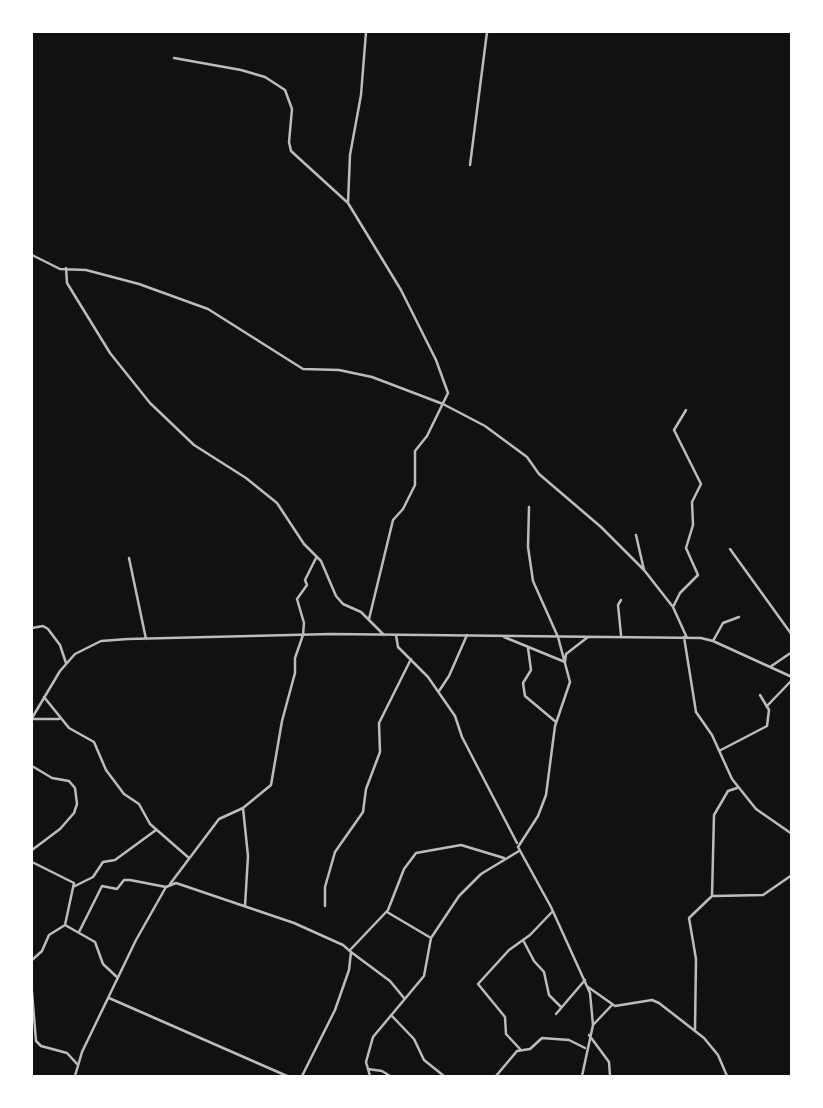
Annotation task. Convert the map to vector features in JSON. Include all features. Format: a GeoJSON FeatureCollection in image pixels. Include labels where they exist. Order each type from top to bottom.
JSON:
{"type":"FeatureCollection","features":[{"type":"Feature","properties":{"kind":"street"},"geometry":{"type":"LineString","coordinates":[[348,203],[350,155],[361,95],[366,32]]}},
{"type":"Feature","properties":{"kind":"street"},"geometry":{"type":"LineString","coordinates":[[470,165],[487,32]]}},
{"type":"Feature","properties":{"kind":"street"},"geometry":{"type":"LineString","coordinates":[[174,58],[251,72],[285,90],[292,109],[289,142],[291,151],[348,203],[396,281],[436,360],[448,393],[415,452],[415,485],[403,509],[393,520],[369,619]]}},
{"type":"Feature","properties":{"kind":"street"},"geometry":{"type":"LineString","coordinates":[[32,255],[55,267],[139,284],[208,309],[303,369],[339,370],[372,377],[443,404],[485,426],[527,457],[539,474],[601,527],[644,570],[673,607],[686,638],[694,705],[737,788],[756,809],[792,834]]}},
{"type":"Feature","properties":{"kind":"street"},"geometry":{"type":"LineString","coordinates":[[66,268],[67,283],[110,353],[150,403],[194,445],[246,478],[277,503],[323,564],[336,596],[369,619],[384,635]]}},
{"type":"Feature","properties":{"kind":"street"},"geometry":{"type":"LineString","coordinates":[[673,607],[680,593],[698,575],[686,548],[693,525],[692,502],[701,484],[674,430],[686,410]]}},
{"type":"Feature","properties":{"kind":"street"},"geometry":{"type":"LineString","coordinates":[[517,844],[533,825],[546,795],[556,723],[570,682],[558,637],[531,573],[528,547],[530,507]]}},
{"type":"Feature","properties":{"kind":"street"},"geometry":{"type":"LineString","coordinates":[[636,535],[644,570]]}},
{"type":"Feature","properties":{"kind":"street"},"geometry":{"type":"LineString","coordinates":[[730,549],[792,635]]}},
{"type":"Feature","properties":{"kind":"street"},"geometry":{"type":"LineString","coordinates":[[129,558],[146,639]]}},
{"type":"Feature","properties":{"kind":"street"},"geometry":{"type":"LineString","coordinates":[[75,1076],[118,978],[168,886],[219,819],[243,808],[271,785],[282,721],[295,674],[295,658],[303,635],[304,624],[297,599],[307,585],[305,580],[316,558]]}},
{"type":"Feature","properties":{"kind":"street"},"geometry":{"type":"LineString","coordinates":[[621,600],[618,605],[621,635]]}},
{"type":"Feature","properties":{"kind":"street"},"geometry":{"type":"LineString","coordinates":[[713,640],[723,623],[739,617]]}},
{"type":"Feature","properties":{"kind":"street"},"geometry":{"type":"LineString","coordinates":[[32,628],[43,626],[48,629],[60,645],[66,663]]}},
{"type":"Feature","properties":{"kind":"street"},"geometry":{"type":"LineString","coordinates":[[59,719],[32,719],[66,663],[86,647],[101,641],[303,635],[621,635],[713,640],[792,679],[767,706]]}},
{"type":"Feature","properties":{"kind":"street"},"geometry":{"type":"LineString","coordinates":[[396,635],[398,647],[439,691],[455,716],[462,737],[588,987],[593,1025],[582,1076]]}},
{"type":"Feature","properties":{"kind":"street"},"geometry":{"type":"LineString","coordinates":[[439,691],[449,676],[467,635]]}},
{"type":"Feature","properties":{"kind":"street"},"geometry":{"type":"LineString","coordinates":[[501,636],[565,662]]}},
{"type":"Feature","properties":{"kind":"street"},"geometry":{"type":"LineString","coordinates":[[565,662],[566,654],[589,636]]}},
{"type":"Feature","properties":{"kind":"street"},"geometry":{"type":"LineString","coordinates":[[528,648],[531,670],[523,683],[524,696],[556,723]]}},
{"type":"Feature","properties":{"kind":"street"},"geometry":{"type":"LineString","coordinates":[[770,667],[792,652]]}},
{"type":"Feature","properties":{"kind":"street"},"geometry":{"type":"LineString","coordinates":[[325,906],[325,887],[335,852],[363,812],[366,789],[380,752],[379,723],[411,659]]}},
{"type":"Feature","properties":{"kind":"street"},"geometry":{"type":"LineString","coordinates":[[719,751],[767,726],[767,706],[760,695]]}},
{"type":"Feature","properties":{"kind":"street"},"geometry":{"type":"LineString","coordinates":[[44,697],[59,719],[78,735],[94,742],[106,770],[124,794],[139,804],[156,830],[189,858]]}},
{"type":"Feature","properties":{"kind":"street"},"geometry":{"type":"LineString","coordinates":[[32,766],[52,778],[73,784],[77,804],[74,813],[60,830],[32,850]]}},
{"type":"Feature","properties":{"kind":"street"},"geometry":{"type":"LineString","coordinates":[[712,896],[714,815],[727,791],[737,788]]}},
{"type":"Feature","properties":{"kind":"street"},"geometry":{"type":"LineString","coordinates":[[243,808],[248,856],[246,906]]}},
{"type":"Feature","properties":{"kind":"street"},"geometry":{"type":"LineString","coordinates":[[32,960],[42,951],[49,935],[65,925],[75,886],[93,877],[103,862],[115,860],[156,830]]}},
{"type":"Feature","properties":{"kind":"street"},"geometry":{"type":"LineString","coordinates":[[302,1076],[335,1010],[349,970],[351,951],[387,912],[404,869],[416,853],[461,845],[504,858]]}},
{"type":"Feature","properties":{"kind":"street"},"geometry":{"type":"LineString","coordinates":[[370,1076],[367,1052],[373,1037],[426,971],[431,938],[459,896],[481,874],[519,851]]}},
{"type":"Feature","properties":{"kind":"street"},"geometry":{"type":"LineString","coordinates":[[32,862],[68,878],[75,886]]}},
{"type":"Feature","properties":{"kind":"street"},"geometry":{"type":"LineString","coordinates":[[695,1029],[696,959],[689,918],[712,896],[763,895],[792,875]]}},
{"type":"Feature","properties":{"kind":"street"},"geometry":{"type":"LineString","coordinates":[[79,933],[102,886],[117,889],[124,880],[130,880],[168,886],[190,886],[294,923],[351,951],[390,981],[405,999]]}},
{"type":"Feature","properties":{"kind":"street"},"geometry":{"type":"LineString","coordinates":[[387,912],[431,938]]}},
{"type":"Feature","properties":{"kind":"street"},"geometry":{"type":"LineString","coordinates":[[552,912],[509,950],[478,984],[505,1017],[506,1034],[520,1049],[530,1049],[542,1038],[569,1040],[586,1048]]}},
{"type":"Feature","properties":{"kind":"street"},"geometry":{"type":"LineString","coordinates":[[65,925],[97,944],[103,964],[118,978]]}},
{"type":"Feature","properties":{"kind":"street"},"geometry":{"type":"LineString","coordinates":[[523,940],[530,955],[544,972],[549,995],[561,1007]]}},
{"type":"Feature","properties":{"kind":"street"},"geometry":{"type":"LineString","coordinates":[[556,1014],[584,980]]}},
{"type":"Feature","properties":{"kind":"street"},"geometry":{"type":"LineString","coordinates":[[588,987],[612,1005]]}},
{"type":"Feature","properties":{"kind":"street"},"geometry":{"type":"LineString","coordinates":[[32,992],[36,1041],[41,1046],[67,1054],[78,1065]]}},
{"type":"Feature","properties":{"kind":"street"},"geometry":{"type":"LineString","coordinates":[[109,998],[287,1076]]}},
{"type":"Feature","properties":{"kind":"street"},"geometry":{"type":"LineString","coordinates":[[593,1025],[612,1005],[652,1000],[695,1029],[718,1055],[727,1076]]}},
{"type":"Feature","properties":{"kind":"street"},"geometry":{"type":"LineString","coordinates":[[391,1016],[414,1039],[424,1060],[444,1076]]}},
{"type":"Feature","properties":{"kind":"street"},"geometry":{"type":"LineString","coordinates":[[590,1035],[609,1062],[610,1076]]}},
{"type":"Feature","properties":{"kind":"street"},"geometry":{"type":"LineString","coordinates":[[496,1076],[520,1049]]}},
{"type":"Feature","properties":{"kind":"street"},"geometry":{"type":"LineString","coordinates":[[368,1069],[382,1071],[390,1076]]}}]}
